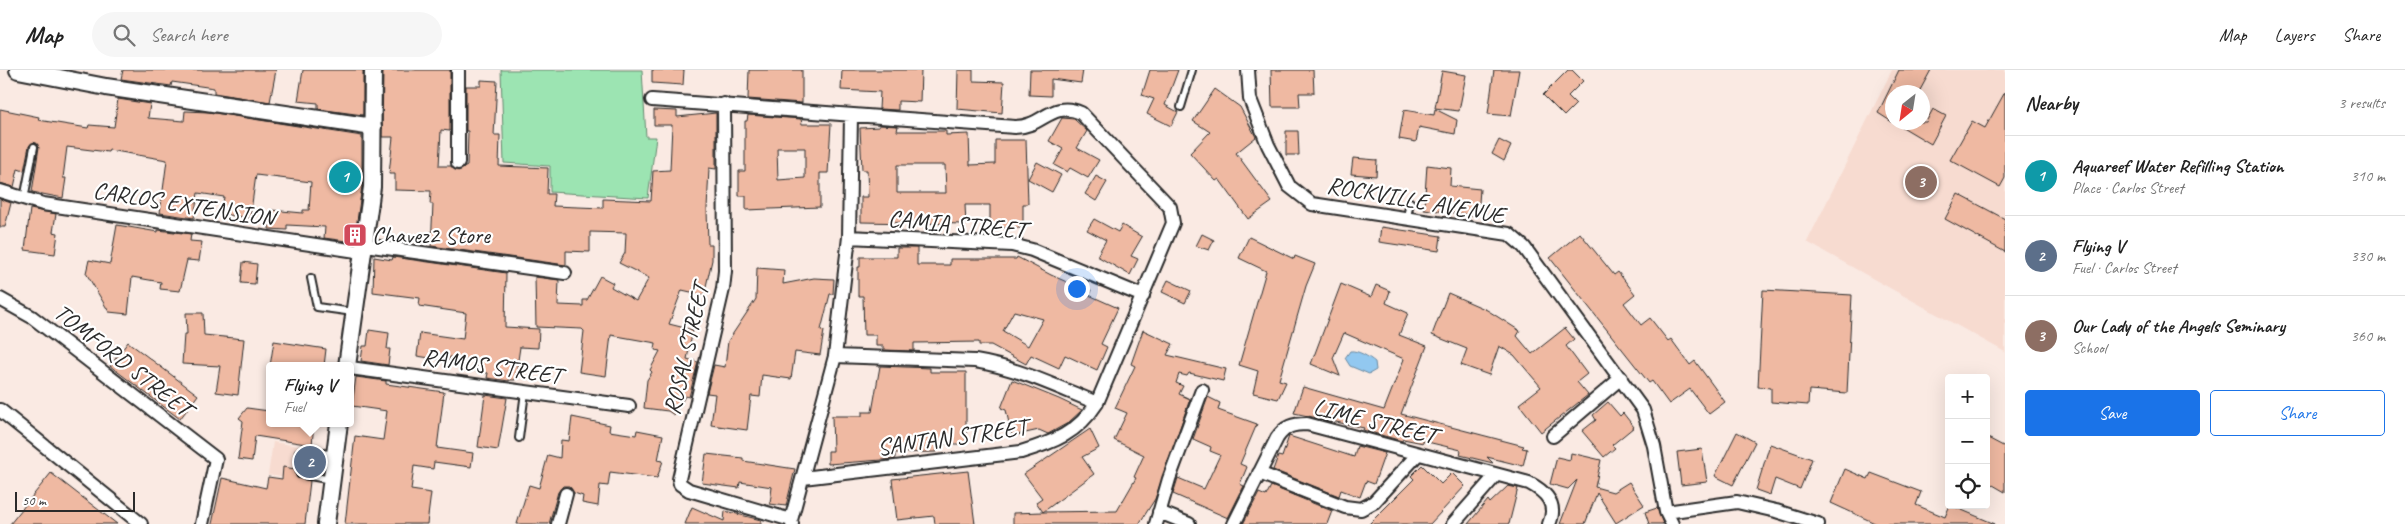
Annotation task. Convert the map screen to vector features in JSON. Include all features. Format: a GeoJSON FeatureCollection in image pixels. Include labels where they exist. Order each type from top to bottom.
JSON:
{"type":"FeatureCollection","features":[{"type":"Feature","properties":{"kind":"street"},"geometry":{"type":"LineString","coordinates":[[18,70],[106,87],[373,127]]}},
{"type":"Feature","properties":{"kind":"street"},"geometry":{"type":"LineString","coordinates":[[350,362],[372,187],[373,70]]}},
{"type":"Feature","properties":{"kind":"street"},"geometry":{"type":"LineString","coordinates":[[458,70],[458,162]]}},
{"type":"Feature","properties":{"kind":"street","name":"ROCKVILLE AVENUE"},"geometry":{"type":"LineString","coordinates":[[1248,70],[1250,99],[1268,144],[1288,186],[1312,204],[1407,217],[1508,234],[1524,247],[1643,410],[1654,446],[1669,518]]}},
{"type":"Feature","properties":{"kind":"street"},"geometry":{"type":"LineString","coordinates":[[652,100],[851,115],[849,237],[835,356],[792,522]]}},
{"type":"Feature","properties":{"kind":"street","name":"ROSAL STREET"},"geometry":{"type":"LineString","coordinates":[[724,104],[725,271],[723,289],[679,479],[680,484],[689,490],[792,522]]}},
{"type":"Feature","properties":{"kind":"street","name":"SANTAN STREET"},"geometry":{"type":"LineString","coordinates":[[803,478],[1021,452],[1051,443],[1071,431],[1087,418],[1097,403],[1173,223],[1173,214],[1170,207],[1081,113],[1068,108],[1053,111],[1027,127],[851,115]]}},
{"type":"Feature","properties":{"kind":"street","name":"CARLOS EXTENSION"},"geometry":{"type":"LineString","coordinates":[[0,191],[24,199],[364,249],[565,273]]}},
{"type":"Feature","properties":{"kind":"street","name":"CAMIA STREET"},"geometry":{"type":"LineString","coordinates":[[849,237],[1012,245],[1032,250],[1143,296]]}},
{"type":"Feature","properties":{"kind":"street","name":"TOMFORD STREET"},"geometry":{"type":"LineString","coordinates":[[0,299],[32,317],[216,459],[202,524]]}},
{"type":"Feature","properties":{"kind":"street"},"geometry":{"type":"LineString","coordinates":[[835,356],[993,364],[1011,368],[1097,403]]}},
{"type":"Feature","properties":{"kind":"street","name":"RAMOS STREET"},"geometry":{"type":"LineString","coordinates":[[354,368],[629,406]]}},
{"type":"Feature","properties":{"kind":"street"},"geometry":{"type":"LineString","coordinates":[[1553,436],[1621,378]]}},
{"type":"Feature","properties":{"kind":"street"},"geometry":{"type":"LineString","coordinates":[[1189,524],[1158,518],[1202,390]]}},
{"type":"Feature","properties":{"kind":"street"},"geometry":{"type":"LineString","coordinates":[[0,410],[140,524]]}},
{"type":"Feature","properties":{"kind":"street","name":"LIME STREET"},"geometry":{"type":"LineString","coordinates":[[1234,524],[1282,431],[1296,424],[1307,424],[1529,483],[1548,496],[1552,505],[1549,524]]}},
{"type":"Feature","properties":{"kind":"street"},"geometry":{"type":"LineString","coordinates":[[326,524],[338,427]]}},
{"type":"Feature","properties":{"kind":"street"},"geometry":{"type":"LineString","coordinates":[[1260,473],[1345,507],[1361,509],[1374,502],[1418,454]]}},
{"type":"Feature","properties":{"kind":"street"},"geometry":{"type":"LineString","coordinates":[[1453,524],[1496,475]]}},
{"type":"Feature","properties":{"kind":"street"},"geometry":{"type":"LineString","coordinates":[[558,524],[566,494]]}},
{"type":"Feature","properties":{"kind":"street"},"geometry":{"type":"LineString","coordinates":[[1669,518],[1737,502],[1776,511],[1818,524]]}},
{"type":"Feature","properties":{"kind":"lane"},"geometry":{"type":"LineString","coordinates":[[1181,107],[1192,70]]}},
{"type":"Feature","properties":{"kind":"lane"},"geometry":{"type":"LineString","coordinates":[[24,199],[34,147]]}},
{"type":"Feature","properties":{"kind":"lane"},"geometry":{"type":"LineString","coordinates":[[1407,217],[1410,202]]}},
{"type":"Feature","properties":{"kind":"lane"},"geometry":{"type":"LineString","coordinates":[[311,278],[318,307],[355,313]]}},
{"type":"Feature","properties":{"kind":"lane"},"geometry":{"type":"LineString","coordinates":[[519,438],[525,392]]}},
{"type":"Feature","properties":{"kind":"lane"},"geometry":{"type":"LineString","coordinates":[[332,480],[300,474],[300,453],[303,450],[335,455]]}},
{"type":"Feature","properties":{"kind":"shaded area"},"geometry":{"type":"Polygon","coordinates":[[[1892,70],[2005,70],[2005,352],[1807,242],[1892,70]]]}},
{"type":"Feature","properties":{"kind":"shaded area"},"geometry":{"type":"Polygon","coordinates":[[[273,442],[321,450],[316,482],[268,475],[273,442]]]}},
{"type":"Feature","properties":{"kind":"green space"},"geometry":{"type":"Polygon","coordinates":[[[501,70],[642,70],[646,137],[656,137],[648,198],[550,192],[550,166],[504,163],[501,70]]]}},
{"type":"Feature","properties":{"kind":"water"},"geometry":{"type":"Polygon","coordinates":[[[1350,351],[1360,353],[1373,360],[1376,370],[1369,374],[1350,366],[1345,358],[1350,351]]]}},
{"type":"Feature","properties":{"kind":"building"},"geometry":{"type":"Polygon","coordinates":[[[123,70],[276,70],[270,102],[214,93],[214,88],[172,82],[171,86],[121,79],[123,70]]]}},
{"type":"Feature","properties":{"kind":"building"},"geometry":{"type":"Polygon","coordinates":[[[303,70],[363,70],[363,115],[318,109],[318,103],[298,101],[303,70]]]}},
{"type":"Feature","properties":{"kind":"building"},"geometry":{"type":"Polygon","coordinates":[[[383,70],[450,70],[450,131],[441,130],[439,166],[451,166],[458,171],[467,166],[466,86],[481,86],[481,80],[497,81],[494,135],[500,135],[499,166],[548,168],[547,194],[554,194],[553,206],[603,208],[603,199],[651,201],[653,171],[670,170],[672,125],[654,125],[654,110],[677,111],[677,117],[716,113],[716,169],[709,168],[707,209],[708,245],[712,245],[712,260],[704,295],[682,290],[669,324],[693,330],[687,359],[698,362],[689,397],[685,396],[674,415],[668,411],[644,408],[647,380],[660,351],[655,350],[656,343],[611,335],[606,376],[579,372],[584,331],[582,329],[536,327],[535,277],[559,280],[558,305],[583,306],[583,300],[587,300],[600,276],[613,283],[611,287],[636,301],[649,278],[619,263],[625,253],[626,233],[590,232],[590,252],[566,251],[566,265],[431,246],[433,204],[430,204],[431,191],[395,190],[395,174],[389,174],[393,137],[382,137],[383,70]]]}},
{"type":"Feature","properties":{"kind":"building"},"geometry":{"type":"Polygon","coordinates":[[[652,70],[684,70],[683,85],[652,83],[652,70]]]}},
{"type":"Feature","properties":{"kind":"building"},"geometry":{"type":"Polygon","coordinates":[[[749,70],[802,70],[802,103],[748,99],[749,70]]]}},
{"type":"Feature","properties":{"kind":"building"},"geometry":{"type":"Polygon","coordinates":[[[842,70],[921,70],[920,102],[898,101],[898,110],[879,109],[880,92],[841,90],[842,70]]]}},
{"type":"Feature","properties":{"kind":"building"},"geometry":{"type":"Polygon","coordinates":[[[958,70],[973,70],[973,81],[1004,82],[1002,113],[957,109],[958,70]]]}},
{"type":"Feature","properties":{"kind":"building"},"geometry":{"type":"Polygon","coordinates":[[[1030,70],[1083,70],[1081,83],[1051,79],[1051,96],[1029,95],[1030,70]]]}},
{"type":"Feature","properties":{"kind":"building"},"geometry":{"type":"Polygon","coordinates":[[[1150,70],[1178,70],[1165,105],[1178,112],[1171,126],[1147,114],[1154,99],[1142,95],[1150,70]]]}},
{"type":"Feature","properties":{"kind":"building"},"geometry":{"type":"Polygon","coordinates":[[[1271,70],[1313,70],[1314,93],[1299,93],[1300,107],[1272,107],[1271,70]]]}},
{"type":"Feature","properties":{"kind":"building"},"geometry":{"type":"Polygon","coordinates":[[[1494,70],[1519,70],[1511,116],[1488,114],[1494,70]]]}},
{"type":"Feature","properties":{"kind":"building"},"geometry":{"type":"Polygon","coordinates":[[[1568,70],[1572,70],[1583,81],[1568,96],[1576,104],[1564,116],[1543,95],[1568,70]]]}},
{"type":"Feature","properties":{"kind":"building"},"geometry":{"type":"Polygon","coordinates":[[[1899,70],[1931,70],[1923,85],[1892,85],[1899,70]]]}},
{"type":"Feature","properties":{"kind":"building"},"geometry":{"type":"Polygon","coordinates":[[[1442,71],[1466,75],[1459,111],[1435,108],[1442,71]]]}},
{"type":"Feature","properties":{"kind":"building"},"geometry":{"type":"Polygon","coordinates":[[[1215,89],[1240,107],[1256,137],[1236,153],[1272,202],[1248,219],[1219,179],[1216,181],[1190,153],[1210,132],[1193,121],[1215,89]]]}},
{"type":"Feature","properties":{"kind":"building"},"geometry":{"type":"Polygon","coordinates":[[[2005,92],[2005,178],[2000,187],[1950,160],[1972,121],[1985,128],[2005,92]]]}},
{"type":"Feature","properties":{"kind":"building"},"geometry":{"type":"Polygon","coordinates":[[[118,99],[150,104],[148,118],[184,121],[185,111],[208,112],[362,136],[362,186],[354,242],[324,238],[325,227],[287,225],[287,230],[269,229],[271,210],[303,213],[303,210],[309,210],[311,182],[256,175],[250,218],[221,214],[224,197],[198,193],[194,218],[160,213],[167,160],[109,150],[108,152],[67,147],[63,178],[66,178],[63,198],[32,192],[39,147],[34,142],[29,146],[24,171],[18,169],[14,187],[0,183],[0,109],[39,117],[38,120],[88,128],[89,125],[114,127],[118,99]]]}},
{"type":"Feature","properties":{"kind":"building"},"geometry":{"type":"Polygon","coordinates":[[[1885,99],[1885,118],[1878,113],[1885,99]]]}},
{"type":"Feature","properties":{"kind":"building"},"geometry":{"type":"Polygon","coordinates":[[[1435,109],[1457,120],[1455,134],[1419,127],[1416,142],[1399,139],[1404,110],[1434,115],[1435,109]]]}},
{"type":"Feature","properties":{"kind":"building"},"geometry":{"type":"Polygon","coordinates":[[[1933,109],[1946,116],[1931,144],[1907,130],[1930,130],[1930,115],[1933,109]]]}},
{"type":"Feature","properties":{"kind":"building"},"geometry":{"type":"Polygon","coordinates":[[[748,115],[801,119],[802,124],[831,124],[828,173],[820,173],[820,207],[746,210],[746,196],[739,196],[739,171],[745,171],[745,121],[747,121],[748,115]],[[777,148],[778,180],[805,178],[805,148],[777,148]]]}},
{"type":"Feature","properties":{"kind":"building"},"geometry":{"type":"Polygon","coordinates":[[[1062,118],[1074,119],[1087,131],[1077,148],[1099,160],[1088,178],[1070,168],[1067,172],[1054,165],[1063,149],[1049,141],[1062,118]]]}},
{"type":"Feature","properties":{"kind":"building"},"geometry":{"type":"Polygon","coordinates":[[[879,125],[898,126],[897,131],[946,131],[946,135],[969,134],[970,165],[995,164],[995,140],[1026,140],[1028,204],[1023,204],[1023,228],[990,228],[990,205],[965,205],[966,224],[861,222],[861,197],[868,197],[867,170],[862,170],[860,128],[879,127],[879,125]],[[897,165],[897,193],[946,193],[945,165],[897,165]]]}},
{"type":"Feature","properties":{"kind":"building"},"geometry":{"type":"Polygon","coordinates":[[[1286,131],[1298,131],[1299,155],[1286,155],[1286,131]]]}},
{"type":"Feature","properties":{"kind":"building"},"geometry":{"type":"Polygon","coordinates":[[[1499,140],[1511,146],[1504,161],[1492,154],[1499,140]]]}},
{"type":"Feature","properties":{"kind":"building"},"geometry":{"type":"Polygon","coordinates":[[[1353,158],[1377,160],[1376,176],[1351,174],[1353,158]]]}},
{"type":"Feature","properties":{"kind":"building"},"geometry":{"type":"Polygon","coordinates":[[[1037,162],[1061,175],[1052,192],[1028,179],[1037,162]]]}},
{"type":"Feature","properties":{"kind":"building"},"geometry":{"type":"Polygon","coordinates":[[[1427,165],[1451,168],[1450,186],[1480,189],[1478,216],[1424,209],[1427,165]]]}},
{"type":"Feature","properties":{"kind":"building"},"geometry":{"type":"Polygon","coordinates":[[[1096,176],[1107,182],[1096,201],[1085,194],[1096,176]]]}},
{"type":"Feature","properties":{"kind":"building"},"geometry":{"type":"Polygon","coordinates":[[[1958,194],[2005,219],[2005,252],[1945,219],[1958,194]]]}},
{"type":"Feature","properties":{"kind":"building"},"geometry":{"type":"Polygon","coordinates":[[[0,199],[11,203],[5,227],[0,227],[0,199]]]}},
{"type":"Feature","properties":{"kind":"building"},"geometry":{"type":"Polygon","coordinates":[[[30,209],[56,214],[53,232],[58,233],[55,254],[25,250],[30,209]]]}},
{"type":"Feature","properties":{"kind":"building"},"geometry":{"type":"Polygon","coordinates":[[[1094,219],[1118,232],[1122,225],[1142,237],[1131,256],[1138,259],[1130,275],[1097,256],[1106,240],[1087,230],[1094,219]]]}},
{"type":"Feature","properties":{"kind":"building"},"geometry":{"type":"Polygon","coordinates":[[[117,225],[158,232],[158,230],[191,234],[190,241],[202,242],[199,261],[187,260],[180,291],[160,289],[161,282],[132,277],[128,314],[109,312],[86,273],[89,260],[110,264],[117,225]]]}},
{"type":"Feature","properties":{"kind":"building"},"geometry":{"type":"Polygon","coordinates":[[[1381,227],[1441,236],[1439,251],[1379,242],[1381,227]]]}},
{"type":"Feature","properties":{"kind":"building"},"geometry":{"type":"Polygon","coordinates":[[[1580,233],[1614,275],[1618,272],[1635,294],[1624,303],[1641,325],[1650,318],[1668,341],[1671,339],[1690,365],[1695,361],[1725,402],[1709,414],[1690,389],[1669,404],[1652,381],[1649,383],[1550,258],[1580,233]]]}},
{"type":"Feature","properties":{"kind":"building"},"geometry":{"type":"Polygon","coordinates":[[[1202,234],[1214,240],[1209,250],[1196,246],[1202,234]]]}},
{"type":"Feature","properties":{"kind":"building"},"geometry":{"type":"Polygon","coordinates":[[[1249,237],[1294,259],[1295,256],[1315,264],[1306,286],[1279,380],[1286,382],[1278,399],[1253,393],[1258,371],[1239,365],[1266,271],[1239,258],[1249,237]]]}},
{"type":"Feature","properties":{"kind":"building"},"geometry":{"type":"Polygon","coordinates":[[[897,248],[917,248],[917,265],[950,265],[950,259],[1016,259],[1017,257],[1051,275],[1069,283],[1070,280],[1091,290],[1089,295],[1118,308],[1101,344],[1107,347],[1097,370],[1065,355],[1059,368],[1031,355],[1026,364],[991,345],[979,345],[979,342],[914,343],[914,351],[883,350],[883,346],[876,346],[876,335],[864,335],[863,296],[858,296],[858,267],[860,267],[860,257],[897,257],[897,248]],[[1014,311],[1003,331],[1028,346],[1043,319],[1014,311]]]}},
{"type":"Feature","properties":{"kind":"building"},"geometry":{"type":"Polygon","coordinates":[[[374,257],[392,260],[393,257],[506,273],[505,327],[539,329],[538,348],[520,347],[515,380],[509,381],[487,378],[488,373],[476,372],[478,361],[450,357],[449,361],[417,356],[420,333],[463,339],[466,313],[419,306],[420,298],[373,292],[374,257]]]}},
{"type":"Feature","properties":{"kind":"building"},"geometry":{"type":"Polygon","coordinates":[[[243,262],[257,264],[255,284],[241,283],[243,262]]]}},
{"type":"Feature","properties":{"kind":"building"},"geometry":{"type":"Polygon","coordinates":[[[757,268],[784,270],[783,284],[814,278],[834,279],[833,294],[830,294],[821,330],[824,331],[820,355],[795,352],[791,379],[762,375],[760,397],[751,396],[747,430],[711,425],[715,394],[707,393],[714,365],[725,367],[728,341],[756,299],[757,268]]]}},
{"type":"Feature","properties":{"kind":"building"},"geometry":{"type":"Polygon","coordinates":[[[1168,280],[1191,291],[1185,303],[1162,292],[1168,280]]]}},
{"type":"Feature","properties":{"kind":"building"},"geometry":{"type":"Polygon","coordinates":[[[1341,284],[1371,297],[1376,285],[1390,291],[1386,303],[1408,313],[1399,335],[1427,346],[1401,414],[1524,446],[1522,448],[1527,449],[1523,466],[1487,457],[1493,463],[1460,455],[1461,450],[1423,441],[1423,443],[1403,439],[1402,441],[1363,430],[1364,428],[1294,413],[1303,387],[1384,410],[1404,359],[1344,333],[1333,358],[1340,376],[1311,364],[1341,284]]]}},
{"type":"Feature","properties":{"kind":"building"},"geometry":{"type":"Polygon","coordinates":[[[1763,290],[1852,295],[1847,393],[1809,390],[1808,405],[1771,402],[1771,388],[1758,387],[1763,290]]]}},
{"type":"Feature","properties":{"kind":"building"},"geometry":{"type":"Polygon","coordinates":[[[1448,293],[1487,310],[1520,331],[1517,336],[1532,354],[1565,328],[1574,339],[1566,346],[1587,374],[1577,382],[1588,395],[1541,432],[1519,404],[1541,387],[1514,355],[1499,346],[1489,375],[1461,365],[1467,349],[1432,335],[1448,293]]]}},
{"type":"Feature","properties":{"kind":"building"},"geometry":{"type":"Polygon","coordinates":[[[186,313],[203,313],[204,335],[244,339],[238,395],[216,392],[220,366],[182,364],[184,334],[187,334],[186,313]]]}},
{"type":"Feature","properties":{"kind":"building"},"geometry":{"type":"Polygon","coordinates":[[[369,330],[389,333],[388,365],[361,361],[363,346],[367,346],[369,330]]]}},
{"type":"Feature","properties":{"kind":"building"},"geometry":{"type":"Polygon","coordinates":[[[1143,330],[1173,344],[1167,355],[1226,369],[1223,381],[1189,373],[1187,376],[1179,374],[1176,383],[1183,386],[1179,394],[1190,399],[1155,499],[1139,524],[1013,524],[1013,513],[1117,511],[1136,478],[1134,477],[1144,455],[1114,440],[1127,413],[1115,408],[1135,366],[1131,364],[1143,330]]]}},
{"type":"Feature","properties":{"kind":"building"},"geometry":{"type":"Polygon","coordinates":[[[274,341],[326,349],[324,362],[271,362],[274,341]]]}},
{"type":"Feature","properties":{"kind":"building"},"geometry":{"type":"Polygon","coordinates":[[[128,342],[198,395],[180,419],[110,366],[128,342]]]}},
{"type":"Feature","properties":{"kind":"building"},"geometry":{"type":"Polygon","coordinates":[[[880,366],[930,368],[930,372],[966,372],[966,444],[937,444],[937,452],[895,453],[895,459],[828,464],[828,451],[833,451],[832,416],[862,416],[862,412],[872,412],[880,366]]]}},
{"type":"Feature","properties":{"kind":"building"},"geometry":{"type":"Polygon","coordinates":[[[356,377],[386,381],[386,384],[444,392],[437,448],[473,453],[471,467],[434,462],[433,469],[414,466],[411,490],[431,493],[427,524],[345,524],[355,436],[383,440],[387,411],[354,406],[356,377]]]}},
{"type":"Feature","properties":{"kind":"building"},"geometry":{"type":"Polygon","coordinates":[[[1012,380],[1082,410],[1068,423],[1048,434],[1039,430],[1012,436],[1006,410],[1001,408],[1012,380]]]}},
{"type":"Feature","properties":{"kind":"building"},"geometry":{"type":"Polygon","coordinates":[[[485,395],[507,398],[498,450],[478,447],[485,395]]]}},
{"type":"Feature","properties":{"kind":"building"},"geometry":{"type":"Polygon","coordinates":[[[1208,397],[1220,403],[1218,410],[1257,424],[1240,464],[1247,467],[1240,484],[1244,486],[1228,518],[1173,494],[1178,478],[1204,489],[1220,455],[1210,451],[1211,447],[1193,439],[1208,397]]]}},
{"type":"Feature","properties":{"kind":"building"},"geometry":{"type":"Polygon","coordinates":[[[1608,402],[1620,416],[1623,413],[1634,427],[1612,445],[1615,448],[1604,457],[1582,431],[1596,420],[1593,415],[1608,402]]]}},
{"type":"Feature","properties":{"kind":"building"},"geometry":{"type":"Polygon","coordinates":[[[247,408],[266,411],[266,427],[314,427],[312,445],[255,436],[252,461],[238,459],[243,421],[239,418],[247,408]]]}},
{"type":"Feature","properties":{"kind":"building"},"geometry":{"type":"Polygon","coordinates":[[[572,417],[610,425],[609,431],[636,435],[637,430],[663,435],[658,460],[663,461],[657,478],[610,472],[608,486],[600,485],[598,506],[582,503],[583,496],[574,493],[569,486],[563,486],[558,492],[549,524],[517,524],[529,485],[539,488],[548,455],[560,458],[561,440],[569,441],[572,417]]]}},
{"type":"Feature","properties":{"kind":"building"},"geometry":{"type":"Polygon","coordinates":[[[1090,429],[1099,448],[1082,457],[1094,474],[1043,512],[1036,502],[1042,498],[1024,474],[1090,429]]]}},
{"type":"Feature","properties":{"kind":"building"},"geometry":{"type":"Polygon","coordinates":[[[1737,432],[1755,442],[1733,485],[1715,476],[1737,432]]]}},
{"type":"Feature","properties":{"kind":"building"},"geometry":{"type":"Polygon","coordinates":[[[1289,436],[1354,457],[1357,446],[1385,453],[1374,484],[1366,481],[1360,497],[1341,490],[1339,496],[1273,470],[1278,456],[1282,457],[1289,436]]]}},
{"type":"Feature","properties":{"kind":"building"},"geometry":{"type":"Polygon","coordinates":[[[1990,439],[2005,447],[2005,492],[1990,483],[1990,439]]]}},
{"type":"Feature","properties":{"kind":"building"},"geometry":{"type":"Polygon","coordinates":[[[1770,444],[1812,459],[1800,489],[1775,479],[1770,495],[1756,490],[1770,444]]]}},
{"type":"Feature","properties":{"kind":"building"},"geometry":{"type":"Polygon","coordinates":[[[1702,449],[1707,482],[1681,485],[1677,452],[1702,449]]]}},
{"type":"Feature","properties":{"kind":"building"},"geometry":{"type":"Polygon","coordinates":[[[1571,453],[1601,460],[1595,487],[1613,492],[1629,482],[1644,505],[1616,523],[1597,493],[1585,524],[1560,524],[1577,480],[1568,489],[1550,484],[1557,457],[1570,460],[1571,453]]]}},
{"type":"Feature","properties":{"kind":"building"},"geometry":{"type":"Polygon","coordinates":[[[706,454],[743,458],[743,461],[795,469],[786,506],[770,504],[772,487],[740,482],[739,488],[702,483],[706,454]]]}},
{"type":"Feature","properties":{"kind":"building"},"geometry":{"type":"Polygon","coordinates":[[[1422,465],[1441,484],[1452,473],[1465,486],[1430,524],[1369,524],[1414,479],[1411,476],[1422,465]]]}},
{"type":"Feature","properties":{"kind":"building"},"geometry":{"type":"Polygon","coordinates":[[[283,467],[295,469],[297,478],[310,481],[305,524],[212,524],[222,478],[266,488],[268,477],[282,479],[283,467]]]}},
{"type":"Feature","properties":{"kind":"building"},"geometry":{"type":"Polygon","coordinates":[[[1845,469],[1868,479],[1871,473],[1921,492],[1916,505],[1945,517],[1948,509],[1959,509],[1995,524],[1877,524],[1831,503],[1845,469]]]}},
{"type":"Feature","properties":{"kind":"building"},"geometry":{"type":"Polygon","coordinates":[[[968,471],[975,524],[935,524],[934,516],[897,520],[892,479],[968,471]]]}},
{"type":"Feature","properties":{"kind":"building"},"geometry":{"type":"Polygon","coordinates":[[[51,473],[91,504],[117,524],[10,524],[51,473]]]}},
{"type":"Feature","properties":{"kind":"building"},"geometry":{"type":"Polygon","coordinates":[[[1271,486],[1332,511],[1327,524],[1243,524],[1259,493],[1266,496],[1271,486]]]}},
{"type":"Feature","properties":{"kind":"building"},"geometry":{"type":"Polygon","coordinates":[[[1508,486],[1518,488],[1509,524],[1468,524],[1488,500],[1490,503],[1508,486]]]}},
{"type":"Feature","properties":{"kind":"building"},"geometry":{"type":"Polygon","coordinates":[[[692,507],[724,521],[725,511],[761,520],[761,524],[685,524],[692,507]]]}},
{"type":"Feature","properties":{"kind":"building"},"geometry":{"type":"Polygon","coordinates":[[[1657,508],[1663,524],[1649,524],[1645,512],[1657,508]]]}},
{"type":"Feature","properties":{"kind":"place","name":"Aquareef Water Refilling Station"},"geometry":{"type":"Point","coordinates":[345,177]}},
{"type":"Feature","properties":{"kind":"place","name":"Our Lady of the Angels Seminary"},"geometry":{"type":"Point","coordinates":[1921,182]}},
{"type":"Feature","properties":{"kind":"place","name":"Chavez2 Store"},"geometry":{"type":"Point","coordinates":[355,235]}},
{"type":"Feature","properties":{"kind":"place","name":"Flying V"},"geometry":{"type":"Point","coordinates":[310,462]}}]}
